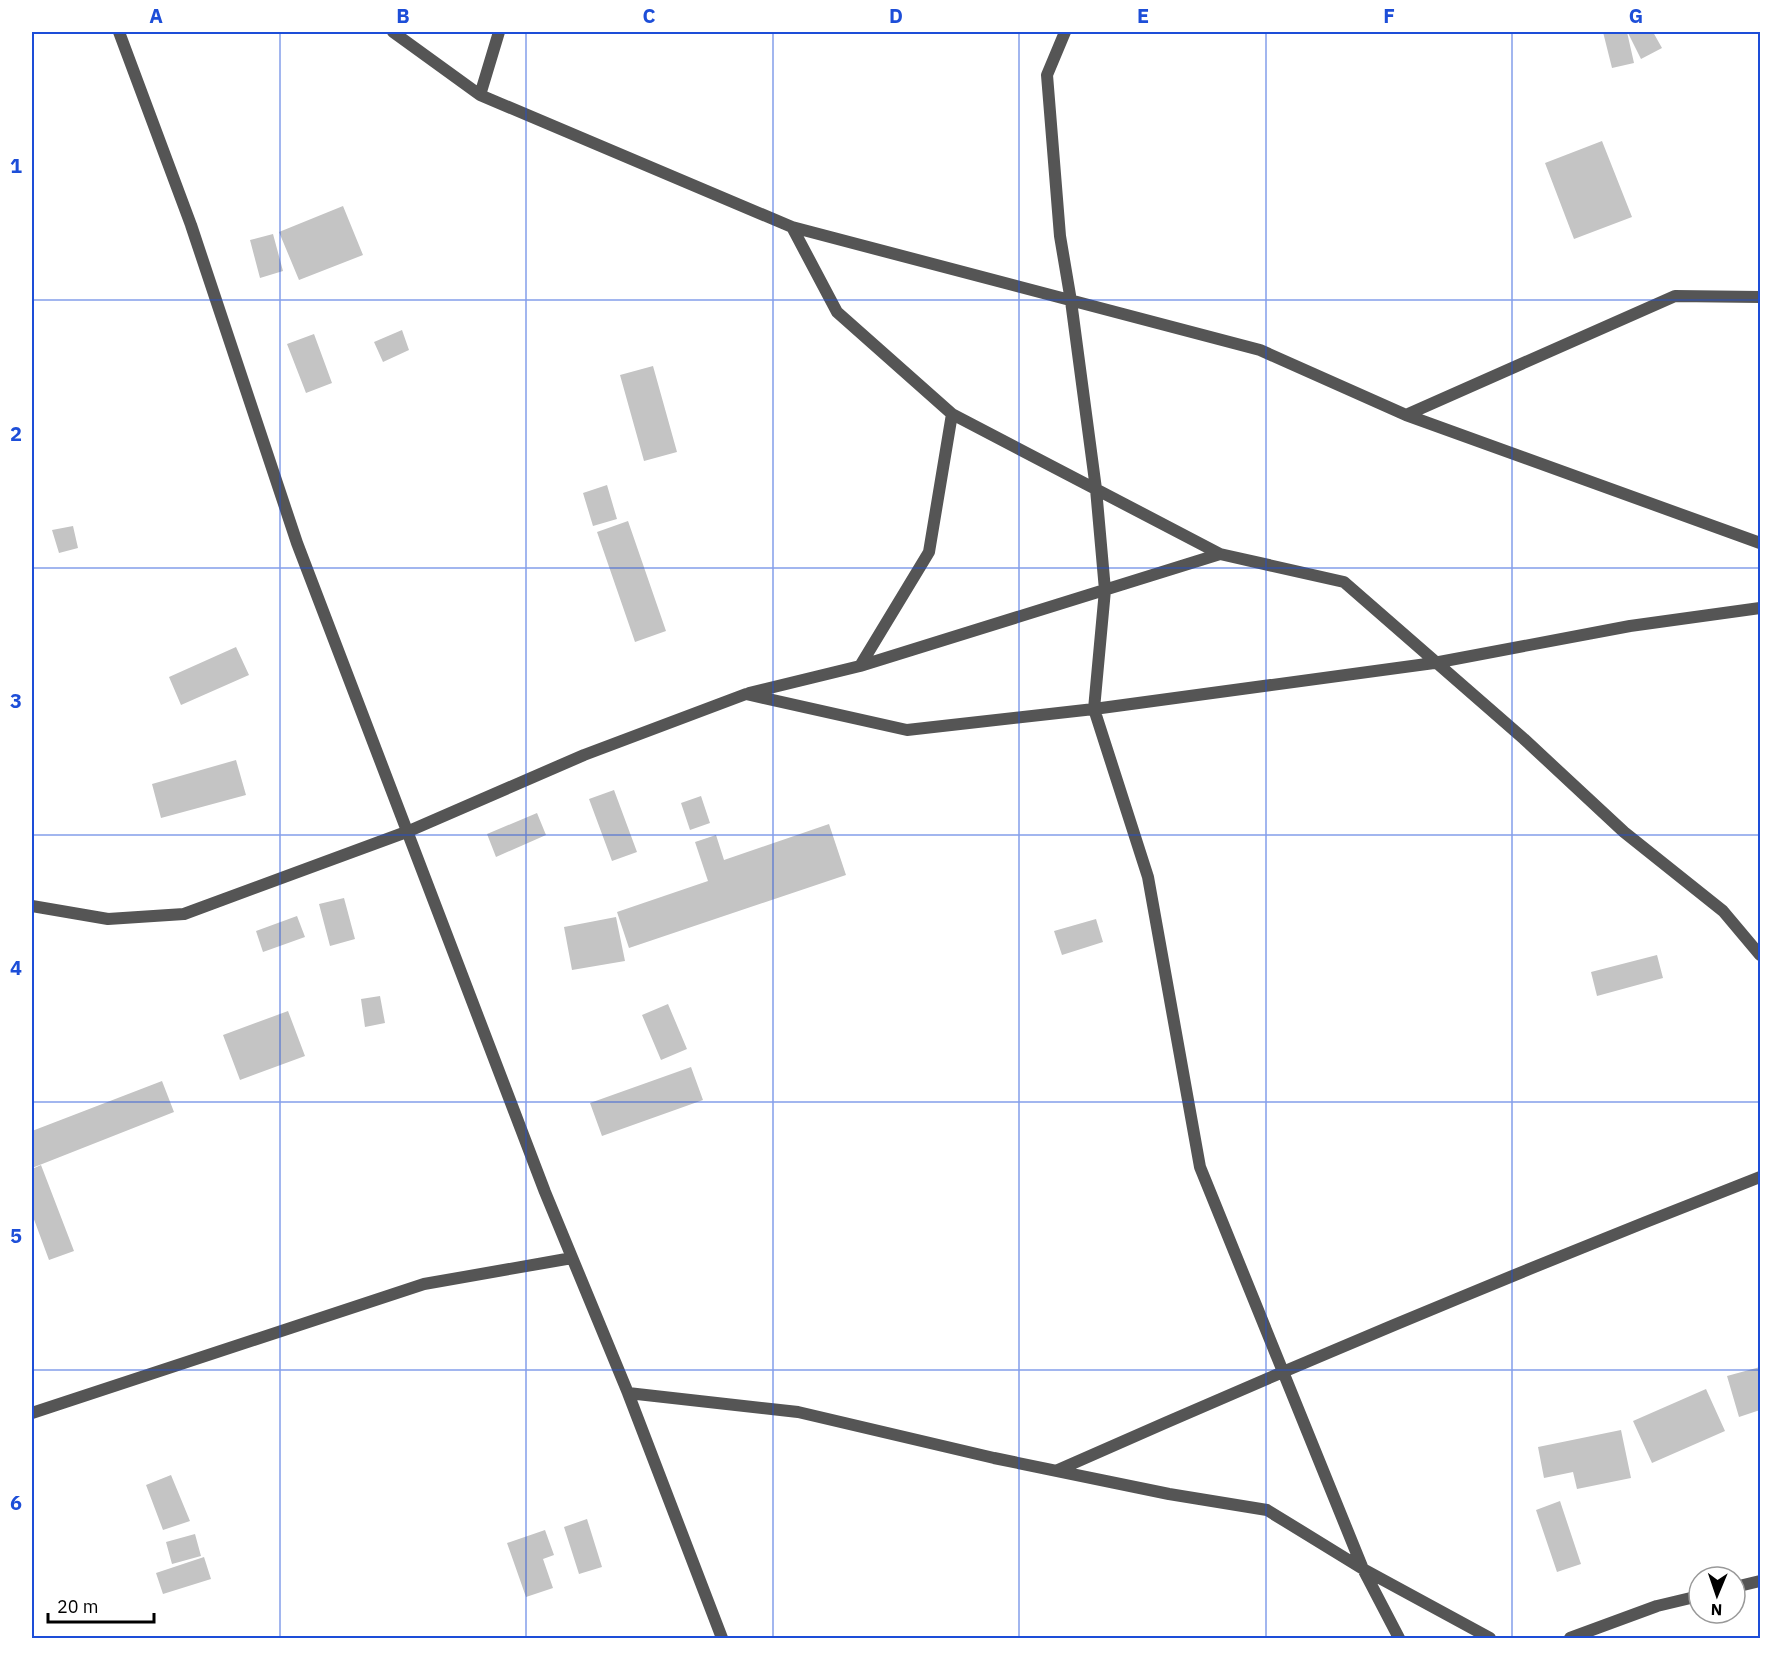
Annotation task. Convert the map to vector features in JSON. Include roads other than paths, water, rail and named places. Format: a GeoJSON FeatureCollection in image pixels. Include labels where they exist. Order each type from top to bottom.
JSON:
{"type":"FeatureCollection","features":[{"type":"Feature","properties":{"kind":"street"},"geometry":{"type":"LineString","coordinates":[[119,32],[191,225],[297,543],[572,1258],[628,1393],[722,1638]]}},
{"type":"Feature","properties":{"kind":"street"},"geometry":{"type":"LineString","coordinates":[[393,32],[480,95],[792,227],[1260,350],[1406,415],[1761,543]]}},
{"type":"Feature","properties":{"kind":"street"},"geometry":{"type":"LineString","coordinates":[[480,95],[499,32]]}},
{"type":"Feature","properties":{"kind":"street"},"geometry":{"type":"LineString","coordinates":[[1065,32],[1047,75],[1060,236],[1071,301],[1095,489],[1105,590],[1094,709],[1149,876],[1200,1167],[1363,1569],[1399,1638]]}},
{"type":"Feature","properties":{"kind":"street"},"geometry":{"type":"LineString","coordinates":[[792,227],[837,312],[952,414],[1220,554],[1344,582],[1434,663],[1524,739],[1624,832],[1723,911],[1761,955]]}},
{"type":"Feature","properties":{"kind":"street"},"geometry":{"type":"LineString","coordinates":[[1406,415],[1676,296],[1761,297]]}},
{"type":"Feature","properties":{"kind":"street"},"geometry":{"type":"LineString","coordinates":[[860,666],[929,552],[952,414]]}},
{"type":"Feature","properties":{"kind":"street"},"geometry":{"type":"LineString","coordinates":[[32,906],[108,919],[184,914],[409,831],[584,755],[746,694],[860,666],[1220,554]]}},
{"type":"Feature","properties":{"kind":"street"},"geometry":{"type":"LineString","coordinates":[[746,694],[907,730],[1094,709],[1434,663],[1630,626],[1761,608]]}},
{"type":"Feature","properties":{"kind":"street"},"geometry":{"type":"LineString","coordinates":[[1058,1470],[1281,1371],[1552,1258],[1761,1177]]}},
{"type":"Feature","properties":{"kind":"street"},"geometry":{"type":"LineString","coordinates":[[32,1413],[424,1284],[572,1258]]}},
{"type":"Feature","properties":{"kind":"street"},"geometry":{"type":"LineString","coordinates":[[628,1393],[798,1412],[1169,1494],[1267,1510],[1363,1569],[1490,1638]]}},
{"type":"Feature","properties":{"kind":"street"},"geometry":{"type":"LineString","coordinates":[[1570,1638],[1657,1606],[1687,1599]]}}]}
